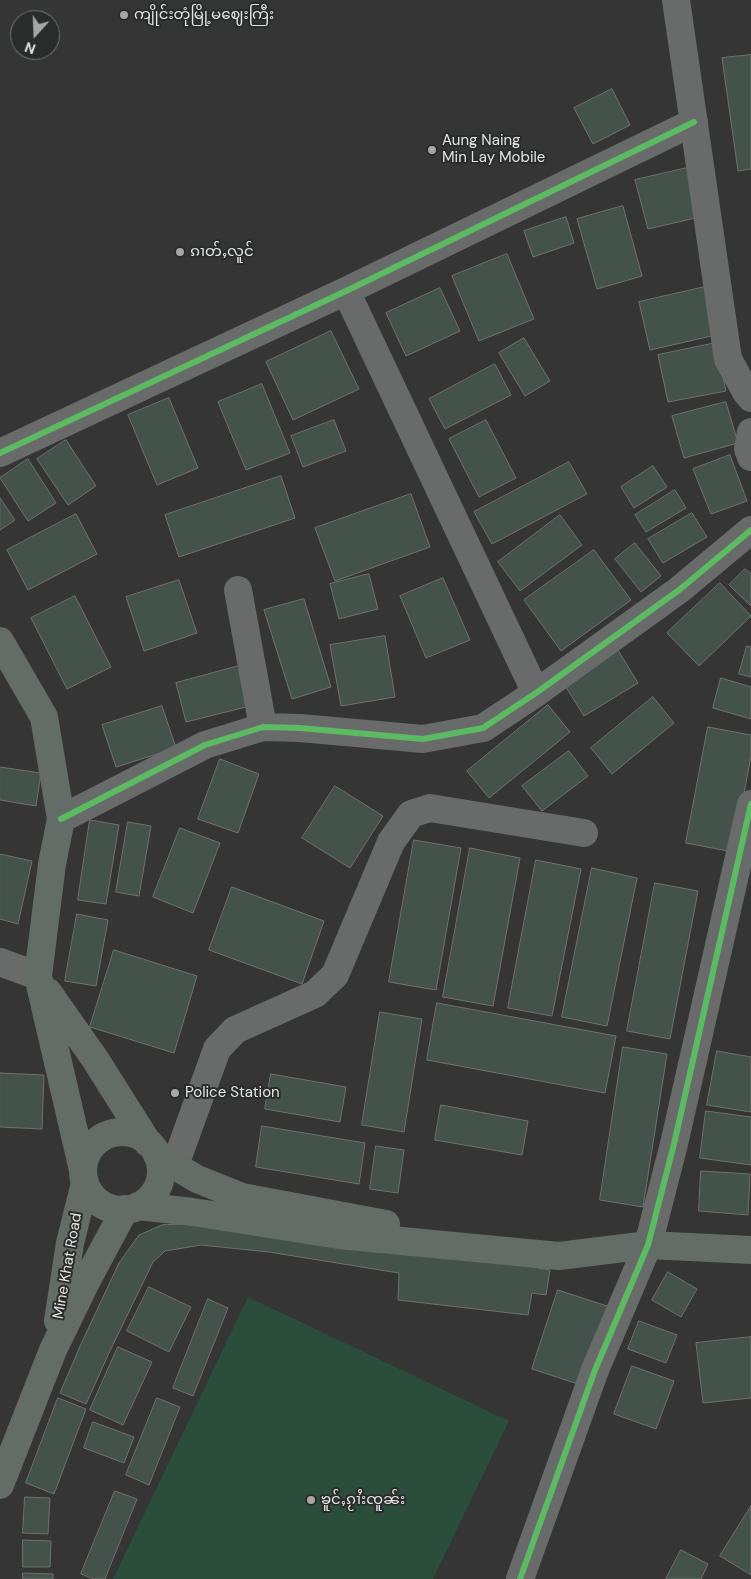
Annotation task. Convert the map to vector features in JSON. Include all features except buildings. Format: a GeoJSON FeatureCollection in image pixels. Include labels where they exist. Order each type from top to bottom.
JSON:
{"type":"FeatureCollection","features":[{"type":"Feature","properties":{"kind":"highway"},"geometry":{"type":"LineString","coordinates":[[0,641],[44,716],[61,819],[52,864],[38,976],[84,1177],[89,1192],[105,1206],[115,1209],[132,1208],[193,1212],[339,1235],[559,1256],[648,1246],[751,1250]]}},
{"type":"Feature","properties":{"kind":"highway"},"geometry":{"type":"LineString","coordinates":[[38,976],[160,1154],[158,1185],[153,1194],[132,1208]]}},
{"type":"Feature","properties":{"kind":"highway"},"geometry":{"type":"LineString","coordinates":[[84,1177],[84,1159],[89,1149],[97,1141],[107,1135],[118,1132],[128,1133],[139,1136],[160,1154],[197,1179],[242,1197],[559,1256]]}},
{"type":"Feature","properties":{"kind":"highway","name":"Mine Khat Road"},"geometry":{"type":"LineString","coordinates":[[53,1350],[70,1243],[84,1177]]}},
{"type":"Feature","properties":{"kind":"highway","name":"Mine Khat Road"},"geometry":{"type":"LineString","coordinates":[[0,1485],[53,1350],[86,1282],[132,1208]]}},
{"type":"Feature","properties":{"kind":"street"},"geometry":{"type":"LineString","coordinates":[[676,0],[728,359],[751,398]]}},
{"type":"Feature","properties":{"kind":"street"},"geometry":{"type":"LineString","coordinates":[[0,453],[346,291],[694,122]]}},
{"type":"Feature","properties":{"kind":"street"},"geometry":{"type":"LineString","coordinates":[[346,291],[536,693]]}},
{"type":"Feature","properties":{"kind":"street"},"geometry":{"type":"LineString","coordinates":[[751,432],[748,450],[751,457]]}},
{"type":"Feature","properties":{"kind":"street"},"geometry":{"type":"LineString","coordinates":[[61,819],[204,744],[263,727],[300,728],[424,739],[483,728],[536,693],[679,590],[751,530]]}},
{"type":"Feature","properties":{"kind":"street"},"geometry":{"type":"LineString","coordinates":[[238,590],[263,727]]}},
{"type":"Feature","properties":{"kind":"street"},"geometry":{"type":"LineString","coordinates":[[520,1579],[595,1370],[648,1246],[674,1144],[751,804]]}},
{"type":"Feature","properties":{"kind":"street"},"geometry":{"type":"LineString","coordinates":[[160,1154],[217,1049],[235,1030],[315,994],[335,975],[391,842],[411,814],[430,808],[584,833]]}},
{"type":"Feature","properties":{"kind":"street"},"geometry":{"type":"LineString","coordinates":[[0,962],[38,976]]}},
{"type":"Feature","properties":{"kind":"green space","name":"ၶူင်ႇၵႂၢႆးၸူၼ်း"},"geometry":{"type":"Polygon","coordinates":[[[248,1297],[509,1421],[433,1579],[113,1579],[248,1297]]]}},
{"type":"Feature","properties":{"kind":"cycle path"},"geometry":{"type":"LineString","coordinates":[[0,453],[346,291],[694,122]]}},
{"type":"Feature","properties":{"kind":"cycle path"},"geometry":{"type":"LineString","coordinates":[[61,819],[205,745],[263,727],[300,728],[423,739],[483,728],[536,693],[679,590],[751,530]]}},
{"type":"Feature","properties":{"kind":"cycle path"},"geometry":{"type":"LineString","coordinates":[[520,1579],[595,1370],[648,1245],[674,1144],[751,804]]}},
{"type":"Feature","properties":{"kind":"place","name":"ကျိုင်းတုံမြို့မ‌ဈေးကြီး"},"geometry":{"type":"Point","coordinates":[124,15]}},
{"type":"Feature","properties":{"kind":"place","name":"Aung Naing Min Lay Mobile"},"geometry":{"type":"Point","coordinates":[432,150]}},
{"type":"Feature","properties":{"kind":"place","name":"ၵၢတ်ႇလူင်"},"geometry":{"type":"Point","coordinates":[180,252]}},
{"type":"Feature","properties":{"kind":"place","name":"Police Station"},"geometry":{"type":"Point","coordinates":[175,1093]}},
{"type":"Feature","properties":{"kind":"place","name":"ၶူင်ႇၵႂၢႆးၸူၼ်း"},"geometry":{"type":"Point","coordinates":[311,1500]}}]}
